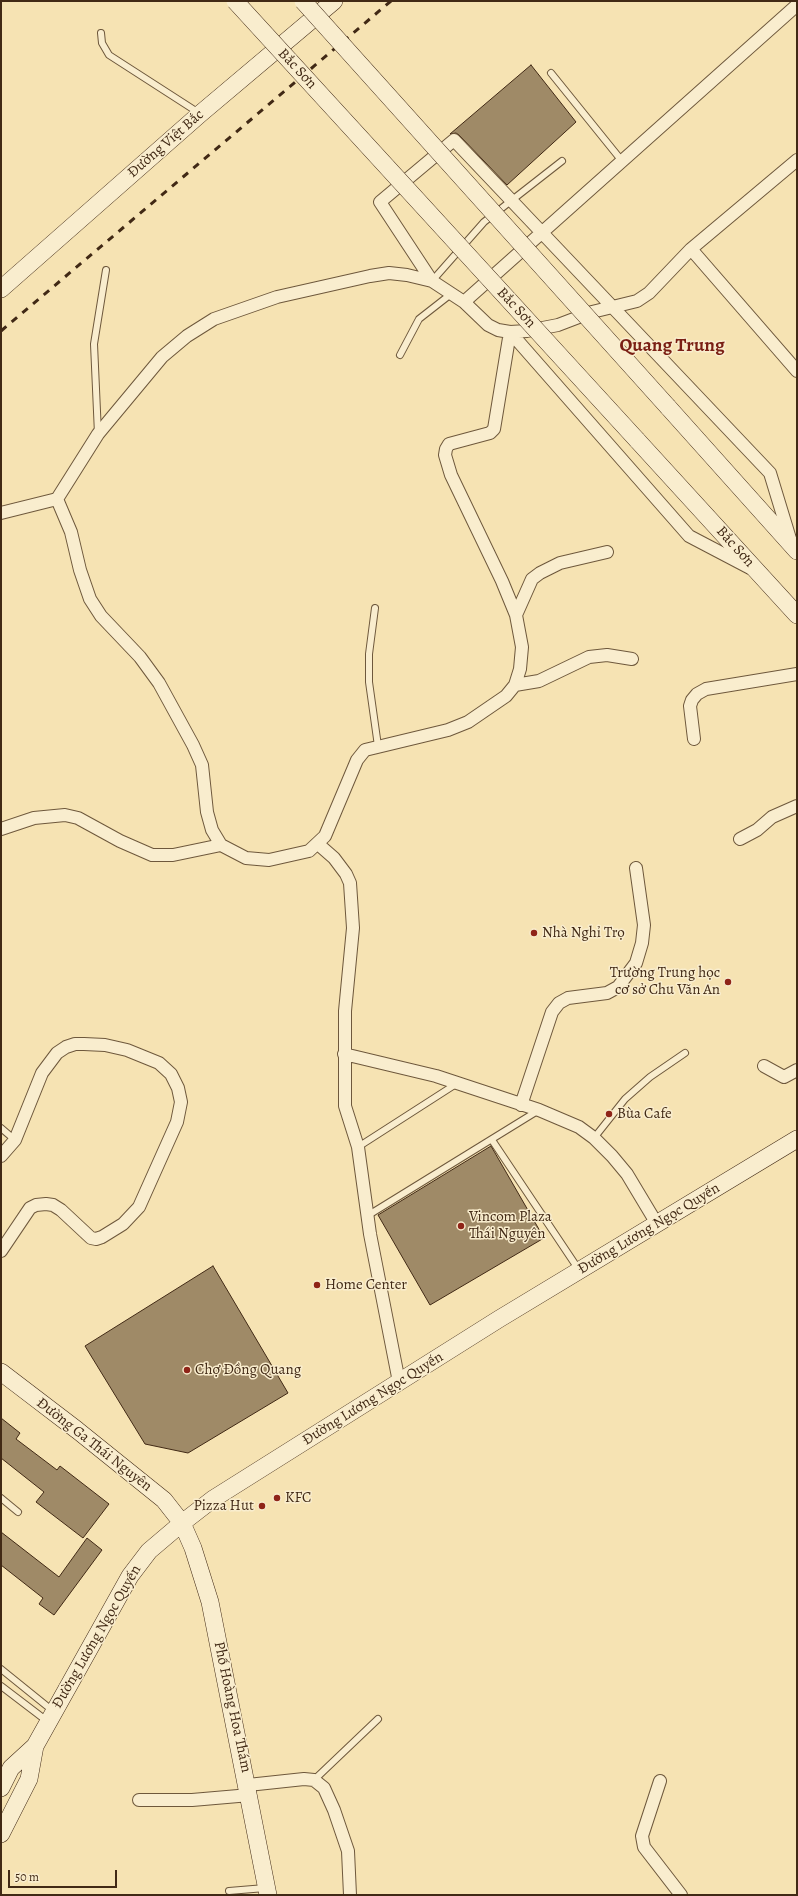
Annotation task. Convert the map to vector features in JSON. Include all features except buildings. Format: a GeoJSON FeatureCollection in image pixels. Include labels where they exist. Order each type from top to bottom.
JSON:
{"type":"FeatureCollection","features":[{"type":"Feature","properties":{"kind":"main road","name":"Bắc Sơn"},"geometry":{"type":"LineString","coordinates":[[235,1],[797,615]]}},
{"type":"Feature","properties":{"kind":"main road"},"geometry":{"type":"LineString","coordinates":[[303,1],[794,548]]}},
{"type":"Feature","properties":{"kind":"main road","name":"Đường Việt Bắc"},"geometry":{"type":"LineString","coordinates":[[1,289],[200,114],[334,1]]}},
{"type":"Feature","properties":{"kind":"main road","name":"Đường Lương Ngọc Quyến"},"geometry":{"type":"LineString","coordinates":[[1,1834],[29,1779],[35,1746],[50,1716],[130,1576],[149,1551],[213,1499],[579,1271],[797,1139]]}},
{"type":"Feature","properties":{"kind":"main road","name":"Đường Ga Thái Nguyên"},"geometry":{"type":"LineString","coordinates":[[1,1372],[77,1430],[164,1500],[182,1523]]}},
{"type":"Feature","properties":{"kind":"main road","name":"Phố Hoàng Hoa Thám"},"geometry":{"type":"LineString","coordinates":[[182,1523],[193,1548],[210,1602],[249,1790],[268,1891]]}},
{"type":"Feature","properties":{"kind":"main road","name":"Đường Lương Ngọc Quyến"},"geometry":{"type":"LineString","coordinates":[[1,1788],[12,1768],[35,1746]]}},
{"type":"Feature","properties":{"kind":"street"},"geometry":{"type":"LineString","coordinates":[[464,302],[797,5]]}},
{"type":"Feature","properties":{"kind":"street"},"geometry":{"type":"LineString","coordinates":[[432,281],[380,202],[454,140],[543,232],[611,308],[770,473],[794,548]]}},
{"type":"Feature","properties":{"kind":"street"},"geometry":{"type":"LineString","coordinates":[[1,513],[57,500],[98,434],[162,357],[187,336],[214,319],[277,297],[370,276],[389,274],[407,275],[432,281],[464,302],[488,325],[498,330],[510,332],[527,331],[558,325],[592,312],[637,301],[649,293],[691,250],[797,160]]}},
{"type":"Feature","properties":{"kind":"street"},"geometry":{"type":"LineString","coordinates":[[691,250],[797,370]]}},
{"type":"Feature","properties":{"kind":"street"},"geometry":{"type":"LineString","coordinates":[[510,332],[689,536],[758,572]]}},
{"type":"Feature","properties":{"kind":"street"},"geometry":{"type":"LineString","coordinates":[[57,500],[71,532],[80,570],[90,599],[101,616],[140,657],[159,683],[193,745],[202,765],[207,812],[210,824],[221,845],[246,858],[269,860],[309,851],[325,836],[361,753],[365,750],[378,746],[448,730],[468,722],[506,696],[515,685],[520,669],[522,647],[516,615],[502,581],[451,475],[446,455],[449,444],[490,433],[494,429],[510,332]]}},
{"type":"Feature","properties":{"kind":"street"},"geometry":{"type":"LineString","coordinates":[[516,615],[532,579],[540,573],[560,563],[607,552]]}},
{"type":"Feature","properties":{"kind":"street"},"geometry":{"type":"LineString","coordinates":[[515,685],[540,681],[589,657],[607,655],[632,659]]}},
{"type":"Feature","properties":{"kind":"street"},"geometry":{"type":"LineString","coordinates":[[694,739],[690,706],[692,700],[697,694],[706,689],[797,674]]}},
{"type":"Feature","properties":{"kind":"street"},"geometry":{"type":"LineString","coordinates":[[740,839],[757,830],[772,817],[797,806]]}},
{"type":"Feature","properties":{"kind":"street"},"geometry":{"type":"LineString","coordinates":[[1,829],[34,818],[65,815],[78,818],[120,841],[152,855],[173,855],[221,845]]}},
{"type":"Feature","properties":{"kind":"street"},"geometry":{"type":"LineString","coordinates":[[318,844],[334,858],[346,874],[350,883],[353,928],[345,1011],[345,1106],[358,1147],[367,1216],[380,1291],[399,1382]]}},
{"type":"Feature","properties":{"kind":"street"},"geometry":{"type":"LineString","coordinates":[[521,1105],[552,1012],[559,1003],[568,998],[606,992],[618,987],[636,963],[642,943],[644,925],[636,868]]}},
{"type":"Feature","properties":{"kind":"street"},"geometry":{"type":"LineString","coordinates":[[1,1156],[15,1140],[42,1073],[56,1054],[66,1047],[75,1044],[105,1045],[128,1050],[158,1064],[171,1074],[178,1088],[181,1102],[178,1122],[139,1208],[123,1224],[102,1237],[96,1239],[91,1238],[53,1205],[36,1204],[30,1208],[2,1246]]}},
{"type":"Feature","properties":{"kind":"street"},"geometry":{"type":"LineString","coordinates":[[344,1054],[436,1076],[456,1084],[539,1110],[579,1127],[594,1138],[627,1174],[658,1224]]}},
{"type":"Feature","properties":{"kind":"street"},"geometry":{"type":"LineString","coordinates":[[764,1066],[784,1077],[797,1070]]}},
{"type":"Feature","properties":{"kind":"street"},"geometry":{"type":"LineString","coordinates":[[139,1800],[192,1800],[304,1779],[314,1780],[324,1788],[334,1810],[348,1851],[350,1895]]}},
{"type":"Feature","properties":{"kind":"street"},"geometry":{"type":"LineString","coordinates":[[660,1780],[642,1836],[644,1847],[681,1895]]}},
{"type":"Feature","properties":{"kind":"lane"},"geometry":{"type":"LineString","coordinates":[[102,34],[102,43],[109,55],[200,114]]}},
{"type":"Feature","properties":{"kind":"lane"},"geometry":{"type":"LineString","coordinates":[[551,73],[622,161]]}},
{"type":"Feature","properties":{"kind":"lane"},"geometry":{"type":"LineString","coordinates":[[432,281],[478,228],[562,161]]}},
{"type":"Feature","properties":{"kind":"lane"},"geometry":{"type":"LineString","coordinates":[[98,434],[94,344],[106,270]]}},
{"type":"Feature","properties":{"kind":"lane"},"geometry":{"type":"LineString","coordinates":[[400,355],[419,319],[452,294]]}},
{"type":"Feature","properties":{"kind":"lane"},"geometry":{"type":"LineString","coordinates":[[375,608],[369,654],[369,682],[378,746]]}},
{"type":"Feature","properties":{"kind":"lane"},"geometry":{"type":"LineString","coordinates":[[594,1138],[625,1099],[650,1077],[685,1053]]}},
{"type":"Feature","properties":{"kind":"lane"},"geometry":{"type":"LineString","coordinates":[[358,1147],[456,1084]]}},
{"type":"Feature","properties":{"kind":"lane"},"geometry":{"type":"LineString","coordinates":[[367,1216],[539,1110]]}},
{"type":"Feature","properties":{"kind":"lane"},"geometry":{"type":"LineString","coordinates":[[1,1128],[15,1140]]}},
{"type":"Feature","properties":{"kind":"lane"},"geometry":{"type":"LineString","coordinates":[[492,1140],[579,1271]]}},
{"type":"Feature","properties":{"kind":"lane"},"geometry":{"type":"LineString","coordinates":[[1,1498],[18,1512]]}},
{"type":"Feature","properties":{"kind":"lane"},"geometry":{"type":"LineString","coordinates":[[1,1669],[50,1716]]}},
{"type":"Feature","properties":{"kind":"lane"},"geometry":{"type":"LineString","coordinates":[[1,1686],[50,1716]]}},
{"type":"Feature","properties":{"kind":"lane"},"geometry":{"type":"LineString","coordinates":[[314,1780],[378,1719]]}},
{"type":"Feature","properties":{"kind":"lane"},"geometry":{"type":"LineString","coordinates":[[229,1891],[268,1891]]}},
{"type":"Feature","properties":{"kind":"railway"},"geometry":{"type":"LineString","coordinates":[[1,331],[391,1]]}},
{"type":"Feature","properties":{"kind":"place","name":"Nhà Nghỉ Trọ"},"geometry":{"type":"Point","coordinates":[534,933]}},
{"type":"Feature","properties":{"kind":"place","name":"Trường Trung học cơ sở Chu Văn An"},"geometry":{"type":"Point","coordinates":[728,982]}},
{"type":"Feature","properties":{"kind":"place","name":"Bùa Cafe"},"geometry":{"type":"Point","coordinates":[609,1114]}},
{"type":"Feature","properties":{"kind":"place","name":"Vincom Plaza Thái Nguyên"},"geometry":{"type":"Point","coordinates":[461,1226]}},
{"type":"Feature","properties":{"kind":"place","name":"Home Center"},"geometry":{"type":"Point","coordinates":[317,1285]}},
{"type":"Feature","properties":{"kind":"place","name":"Chợ Đồng Quang"},"geometry":{"type":"Point","coordinates":[187,1370]}},
{"type":"Feature","properties":{"kind":"place","name":"KFC"},"geometry":{"type":"Point","coordinates":[277,1498]}},
{"type":"Feature","properties":{"kind":"place","name":"Pizza Hut"},"geometry":{"type":"Point","coordinates":[262,1506]}},
{"type":"Feature","properties":{"kind":"district","name":"Quang Trung"},"geometry":{"type":"Point","coordinates":[672,346]}}]}
